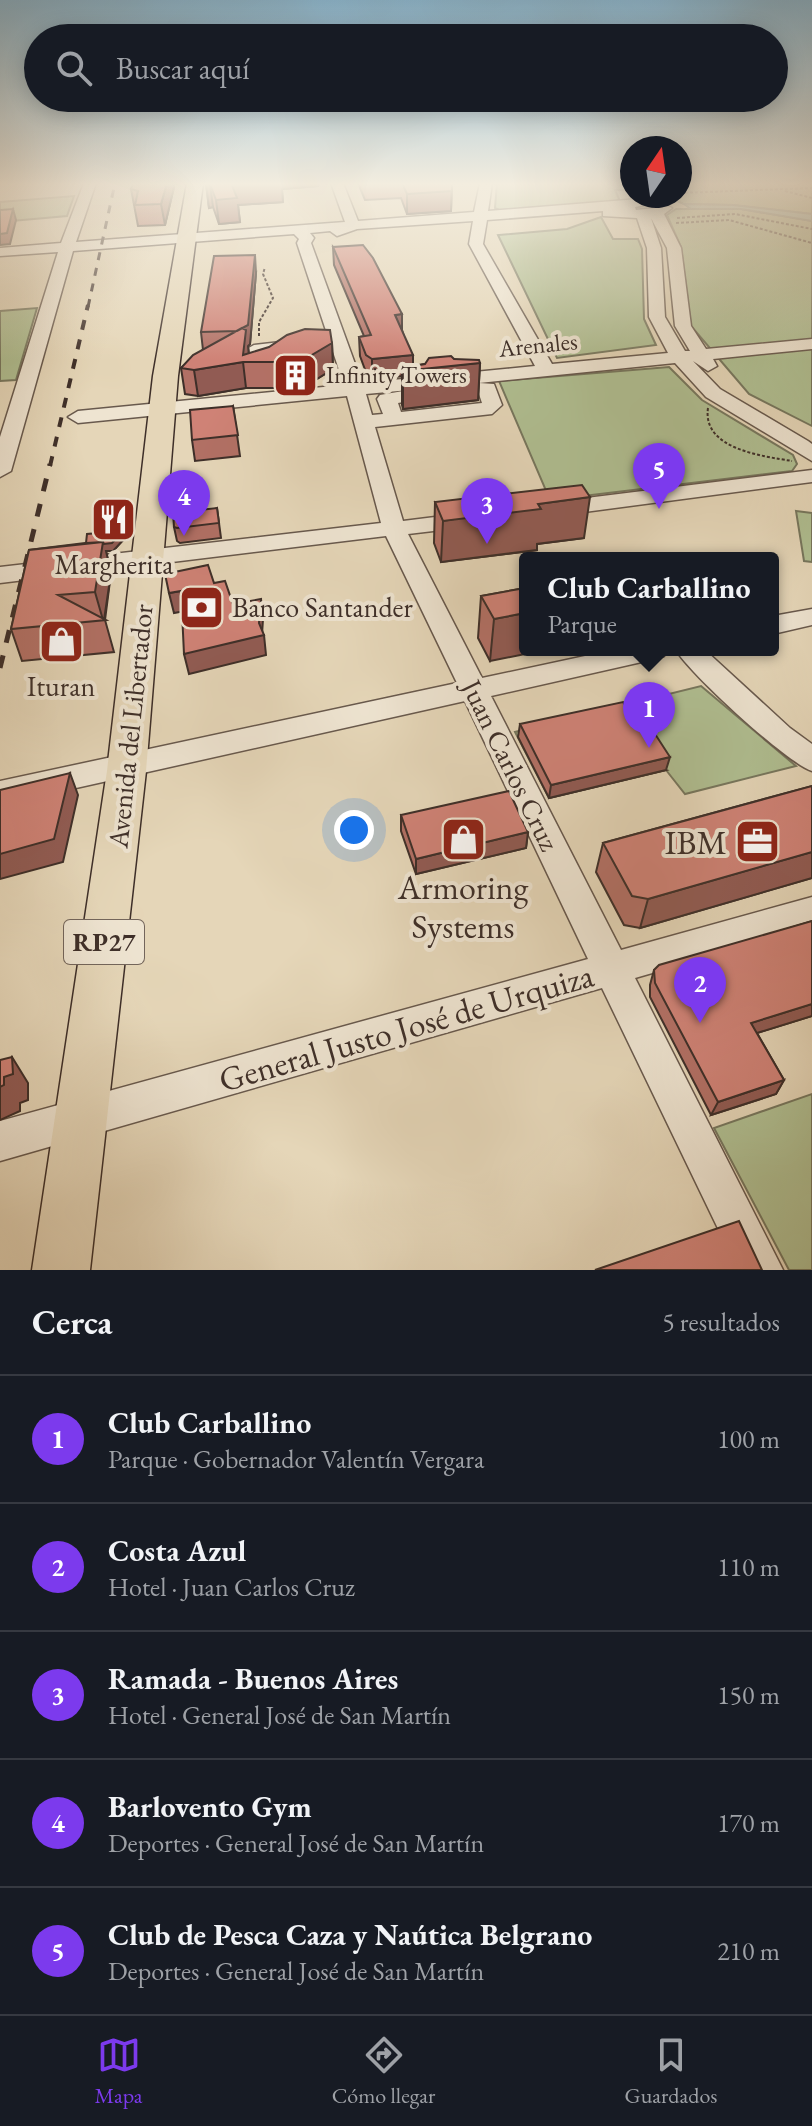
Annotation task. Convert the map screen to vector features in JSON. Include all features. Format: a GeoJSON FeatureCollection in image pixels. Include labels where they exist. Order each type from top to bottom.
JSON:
{"type":"FeatureCollection","features":[{"type":"Feature","properties":{"kind":"main road","name":"Avenida del Libertador"},"geometry":{"type":"LineString","coordinates":[[61,1270],[127,764],[149,556],[160,409],[183,244]]}},
{"type":"Feature","properties":{"kind":"street"},"geometry":{"type":"LineString","coordinates":[[0,471],[6,434],[68,242]]}},
{"type":"Feature","properties":{"kind":"street"},"geometry":{"type":"LineString","coordinates":[[0,252],[67,246],[208,242]]}},
{"type":"Feature","properties":{"kind":"street","name":"Juan Carlos Cruz"},"geometry":{"type":"LineString","coordinates":[[301,242],[324,343],[379,421],[394,529],[761,1270]]}},
{"type":"Feature","properties":{"kind":"street"},"geometry":{"type":"LineString","coordinates":[[468,242],[522,346],[521,373]]}},
{"type":"Feature","properties":{"kind":"street"},"geometry":{"type":"LineString","coordinates":[[476,242],[546,370]]}},
{"type":"Feature","properties":{"kind":"street"},"geometry":{"type":"LineString","coordinates":[[536,511],[808,464],[801,445],[720,398],[698,380],[679,357],[657,317],[653,242]]}},
{"type":"Feature","properties":{"kind":"street"},"geometry":{"type":"LineString","coordinates":[[669,242],[674,248],[683,326],[699,355],[734,391],[812,436]]}},
{"type":"Feature","properties":{"kind":"street"},"geometry":{"type":"LineString","coordinates":[[254,350],[324,343]]}},
{"type":"Feature","properties":{"kind":"street","name":"Arenales"},"geometry":{"type":"LineString","coordinates":[[395,391],[546,370],[812,344]]}},
{"type":"Feature","properties":{"kind":"street"},"geometry":{"type":"LineString","coordinates":[[395,391],[387,399],[379,421],[491,407],[487,388],[469,383]]}},
{"type":"Feature","properties":{"kind":"street"},"geometry":{"type":"LineString","coordinates":[[78,417],[355,389],[395,391]]}},
{"type":"Feature","properties":{"kind":"street"},"geometry":{"type":"LineString","coordinates":[[0,575],[489,517]]}},
{"type":"Feature","properties":{"kind":"street"},"geometry":{"type":"LineString","coordinates":[[779,624],[812,617]]}},
{"type":"Feature","properties":{"kind":"street"},"geometry":{"type":"LineString","coordinates":[[0,793],[626,656]]}},
{"type":"Feature","properties":{"kind":"street"},"geometry":{"type":"LineString","coordinates":[[695,656],[780,736],[812,760]]}},
{"type":"Feature","properties":{"kind":"street","name":"General Justo José de Urquiza"},"geometry":{"type":"LineString","coordinates":[[0,1141],[812,912]]}},
{"type":"Feature","properties":{"kind":"path"},"geometry":{"type":"LineString","coordinates":[[254,350],[259,339],[259,322],[273,298],[263,274],[265,267]]}},
{"type":"Feature","properties":{"kind":"path"},"geometry":{"type":"LineString","coordinates":[[720,398],[711,404],[705,414],[708,426],[715,434],[749,453],[808,464]]}},
{"type":"Feature","properties":{"kind":"green space"},"geometry":{"type":"Polygon","coordinates":[[[501,242],[639,242],[644,319],[656,345],[557,358],[501,242]]]}},
{"type":"Feature","properties":{"kind":"green space"},"geometry":{"type":"Polygon","coordinates":[[[679,242],[812,242],[812,426],[749,394],[691,326],[679,242]]]}},
{"type":"Feature","properties":{"kind":"green space"},"geometry":{"type":"Polygon","coordinates":[[[37,308],[16,380],[0,381],[0,311],[37,308]]]}},
{"type":"Feature","properties":{"kind":"green space"},"geometry":{"type":"Polygon","coordinates":[[[669,367],[702,400],[793,455],[797,464],[792,471],[550,500],[499,381],[669,367]]]}},
{"type":"Feature","properties":{"kind":"green space"},"geometry":{"type":"Polygon","coordinates":[[[796,511],[812,513],[812,562],[804,561],[796,511]]]}},
{"type":"Feature","properties":{"kind":"green space"},"geometry":{"type":"Polygon","coordinates":[[[701,686],[796,766],[685,794],[666,770],[549,798],[515,732],[701,686]]]}},
{"type":"Feature","properties":{"kind":"green space"},"geometry":{"type":"Polygon","coordinates":[[[812,1094],[812,1270],[789,1270],[714,1128],[812,1094]]]}},
{"type":"Feature","properties":{"kind":"building"},"geometry":{"type":"Polygon","coordinates":[[[363,245],[402,314],[395,315],[413,355],[372,359],[366,355],[359,337],[371,335],[333,247],[363,245]]]}},
{"type":"Feature","properties":{"kind":"building"},"geometry":{"type":"Polygon","coordinates":[[[255,255],[248,325],[237,331],[201,332],[214,256],[255,255]]]}},
{"type":"Feature","properties":{"kind":"building"},"geometry":{"type":"Polygon","coordinates":[[[242,328],[246,330],[243,355],[269,347],[287,335],[305,329],[330,330],[332,343],[310,356],[277,362],[243,362],[194,370],[181,368],[193,355],[242,328]]]}},
{"type":"Feature","properties":{"kind":"building"},"geometry":{"type":"Polygon","coordinates":[[[451,356],[454,359],[479,360],[480,363],[403,371],[402,368],[425,364],[429,358],[451,356]]]}},
{"type":"Feature","properties":{"kind":"building"},"geometry":{"type":"Polygon","coordinates":[[[233,406],[238,435],[192,440],[190,410],[233,406]]]}},
{"type":"Feature","properties":{"kind":"building"},"geometry":{"type":"Polygon","coordinates":[[[582,485],[590,497],[538,504],[541,509],[443,521],[435,502],[582,485]]]}},
{"type":"Feature","properties":{"kind":"building"},"geometry":{"type":"Polygon","coordinates":[[[217,508],[219,523],[174,527],[173,513],[217,508]]]}},
{"type":"Feature","properties":{"kind":"building"},"geometry":{"type":"Polygon","coordinates":[[[123,531],[112,543],[86,543],[87,534],[123,531]]]}},
{"type":"Feature","properties":{"kind":"building"},"geometry":{"type":"Polygon","coordinates":[[[103,542],[95,592],[58,595],[106,620],[11,629],[29,550],[103,542]]]}},
{"type":"Feature","properties":{"kind":"building"},"geometry":{"type":"Polygon","coordinates":[[[208,565],[214,583],[225,581],[233,604],[261,599],[259,623],[264,635],[184,654],[181,591],[169,593],[165,574],[208,565]]]}},
{"type":"Feature","properties":{"kind":"building"},"geometry":{"type":"Polygon","coordinates":[[[519,589],[519,614],[494,619],[481,596],[519,589]]]}},
{"type":"Feature","properties":{"kind":"building"},"geometry":{"type":"Polygon","coordinates":[[[623,702],[636,722],[646,720],[670,757],[551,785],[520,724],[623,702]]]}},
{"type":"Feature","properties":{"kind":"building"},"geometry":{"type":"Polygon","coordinates":[[[70,773],[54,839],[0,854],[0,790],[70,773]]]}},
{"type":"Feature","properties":{"kind":"building"},"geometry":{"type":"Polygon","coordinates":[[[812,786],[812,852],[648,899],[632,896],[603,843],[812,786]]]}},
{"type":"Feature","properties":{"kind":"building","name":"Armoring Systems"},"geometry":{"type":"Polygon","coordinates":[[[509,791],[528,832],[416,859],[401,815],[509,791]]]}},
{"type":"Feature","properties":{"kind":"building"},"geometry":{"type":"Polygon","coordinates":[[[812,921],[812,1004],[751,1023],[784,1080],[718,1102],[655,983],[654,970],[659,965],[812,921]]]}},
{"type":"Feature","properties":{"kind":"building"},"geometry":{"type":"Polygon","coordinates":[[[12,1057],[13,1074],[4,1077],[4,1085],[0,1087],[0,1060],[12,1057]]]}},
{"type":"Feature","properties":{"kind":"building"},"geometry":{"type":"Polygon","coordinates":[[[739,1221],[762,1270],[595,1270],[739,1221]]]}},
{"type":"Feature","properties":{"kind":"railway"},"geometry":{"type":"LineString","coordinates":[[88,307],[102,242]]}},
{"type":"Feature","properties":{"kind":"railway"},"geometry":{"type":"LineString","coordinates":[[50,466],[88,305]]}},
{"type":"Feature","properties":{"kind":"railway"},"geometry":{"type":"LineString","coordinates":[[0,668],[50,464]]}},
{"type":"Feature","properties":{"kind":"place","name":"Infinity Towers"},"geometry":{"type":"Point","coordinates":[295,375]}},
{"type":"Feature","properties":{"kind":"place","name":"Club de Pesca Caza y Naútica Belgrano"},"geometry":{"type":"Point","coordinates":[659,509]}},
{"type":"Feature","properties":{"kind":"place","name":"Margherita"},"geometry":{"type":"Point","coordinates":[114,519]}},
{"type":"Feature","properties":{"kind":"place","name":"Barlovento Gym"},"geometry":{"type":"Point","coordinates":[184,536]}},
{"type":"Feature","properties":{"kind":"place","name":"Ramada - Buenos Aires"},"geometry":{"type":"Point","coordinates":[487,544]}},
{"type":"Feature","properties":{"kind":"place","name":"Banco Santander"},"geometry":{"type":"Point","coordinates":[201,607]}},
{"type":"Feature","properties":{"kind":"place","name":"Ituran"},"geometry":{"type":"Point","coordinates":[61,642]}},
{"type":"Feature","properties":{"kind":"place","name":"Club Carballino"},"geometry":{"type":"Point","coordinates":[649,748]}},
{"type":"Feature","properties":{"kind":"place","name":"Armoring Systems"},"geometry":{"type":"Point","coordinates":[463,839]}},
{"type":"Feature","properties":{"kind":"place","name":"IBM"},"geometry":{"type":"Point","coordinates":[758,842]}},
{"type":"Feature","properties":{"kind":"place","name":"Costa Azul"},"geometry":{"type":"Point","coordinates":[700,1023]}}]}
